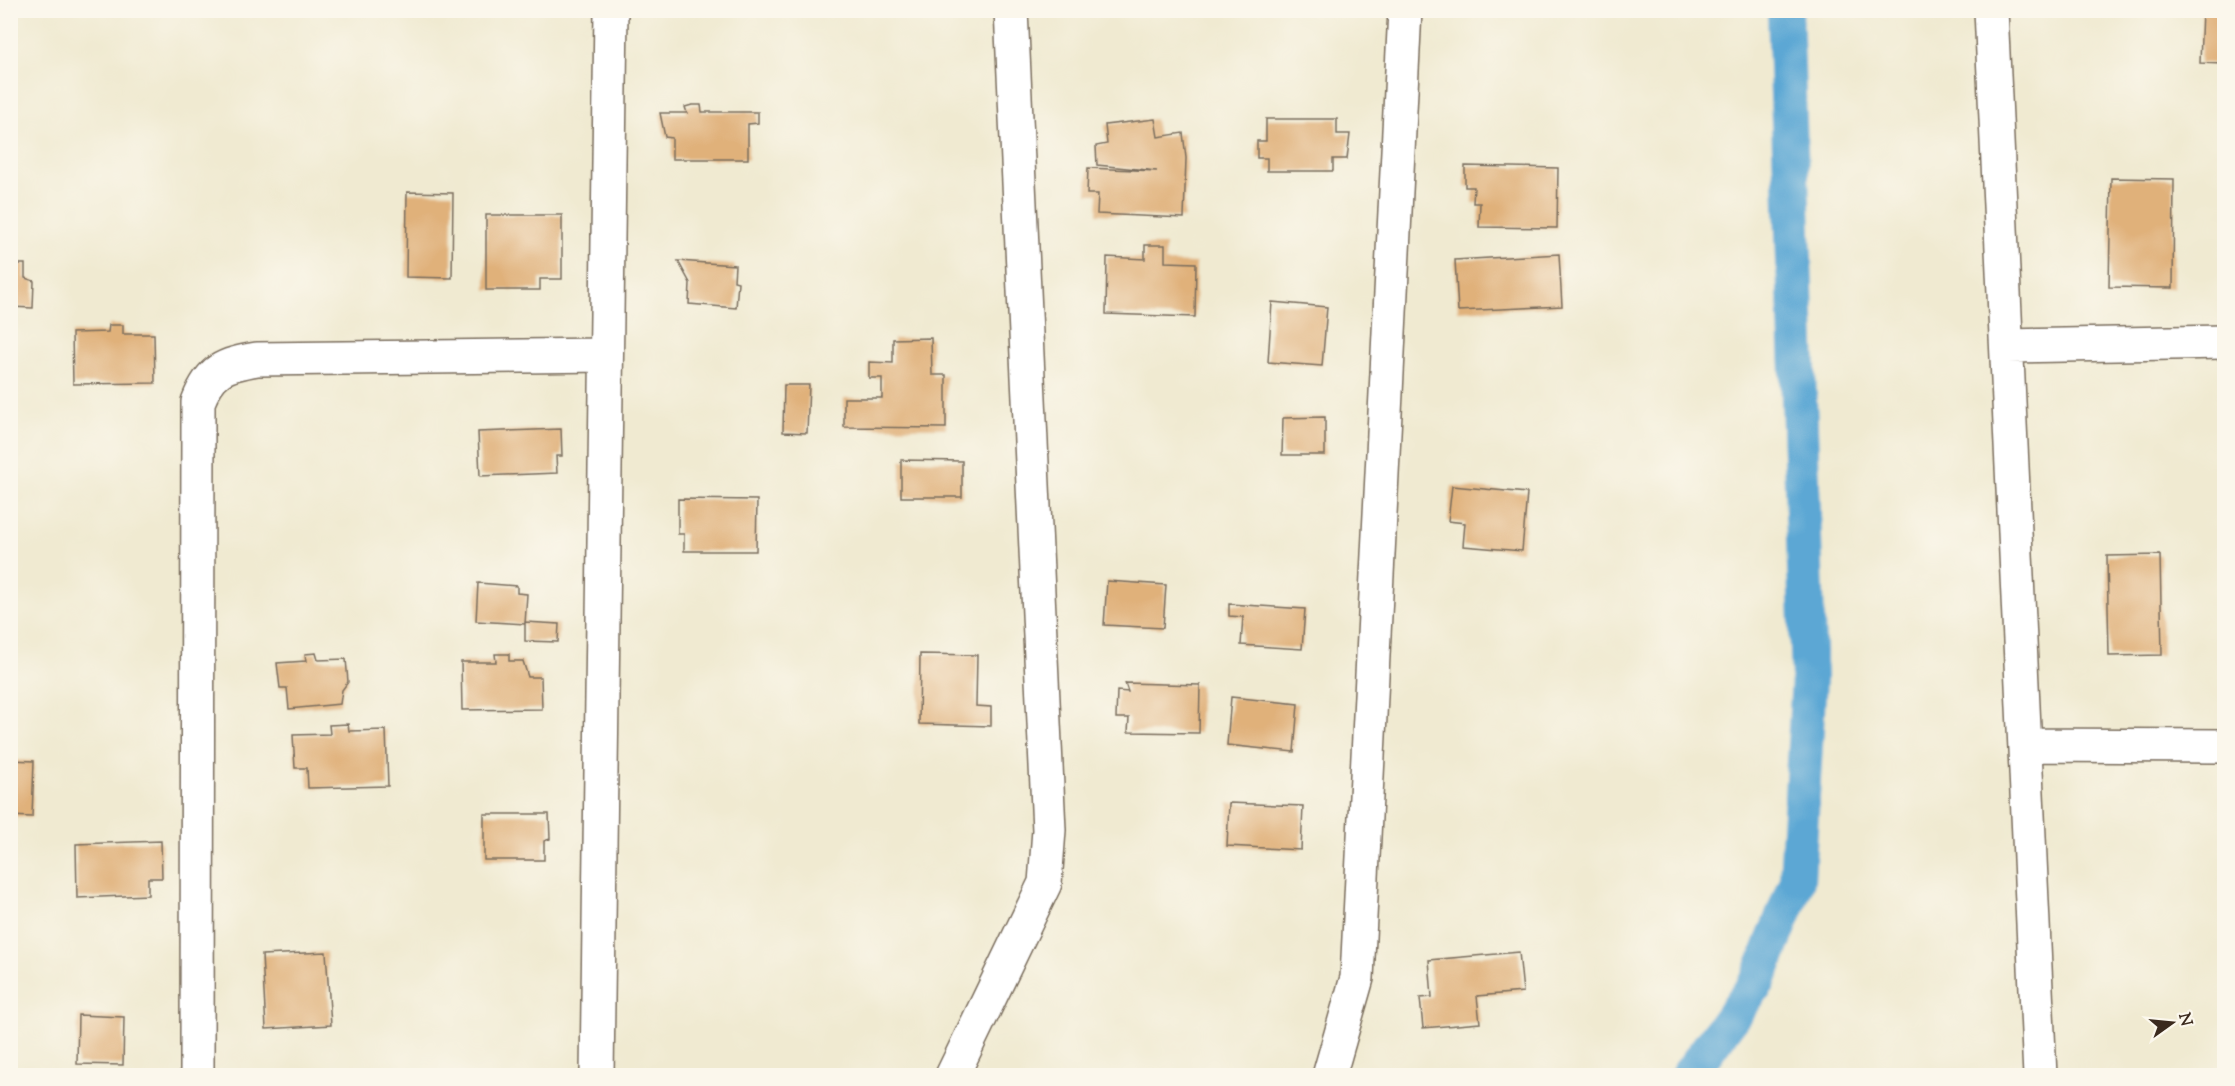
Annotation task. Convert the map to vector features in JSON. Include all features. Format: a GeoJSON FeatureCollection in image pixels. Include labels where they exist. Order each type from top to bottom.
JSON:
{"type":"FeatureCollection","features":[{"type":"Feature","properties":{"kind":"street"},"geometry":{"type":"LineString","coordinates":[[597,1076],[611,10]]}},
{"type":"Feature","properties":{"kind":"street"},"geometry":{"type":"LineString","coordinates":[[952,1076],[1045,883],[1049,830],[1011,10]]}},
{"type":"Feature","properties":{"kind":"street"},"geometry":{"type":"LineString","coordinates":[[1329,1076],[1357,978],[1404,10]]}},
{"type":"Feature","properties":{"kind":"street"},"geometry":{"type":"LineString","coordinates":[[1991,10],[2040,1076]]}},
{"type":"Feature","properties":{"kind":"street"},"geometry":{"type":"LineString","coordinates":[[2007,346],[2224,342]]}},
{"type":"Feature","properties":{"kind":"street"},"geometry":{"type":"LineString","coordinates":[[197,1076],[198,402],[209,379],[220,369],[257,359],[606,355]]}},
{"type":"Feature","properties":{"kind":"street"},"geometry":{"type":"LineString","coordinates":[[2025,745],[2224,746]]}},
{"type":"Feature","properties":{"kind":"building"},"geometry":{"type":"Polygon","coordinates":[[[2202,10],[2224,10],[2224,64],[2200,63],[2202,10]]]}},
{"type":"Feature","properties":{"kind":"building"},"geometry":{"type":"Polygon","coordinates":[[[701,105],[702,112],[758,112],[758,123],[748,124],[748,159],[672,159],[672,138],[665,137],[660,113],[687,113],[685,107],[701,105]]]}},
{"type":"Feature","properties":{"kind":"building"},"geometry":{"type":"Polygon","coordinates":[[[1155,119],[1158,137],[1183,133],[1186,158],[1184,218],[1097,214],[1098,194],[1087,194],[1088,168],[1157,171],[1097,165],[1096,146],[1107,144],[1105,125],[1155,119]]]}},
{"type":"Feature","properties":{"kind":"building"},"geometry":{"type":"Polygon","coordinates":[[[1266,119],[1337,119],[1337,134],[1350,134],[1347,159],[1333,159],[1333,171],[1267,171],[1267,158],[1257,158],[1257,141],[1266,141],[1266,119]]]}},
{"type":"Feature","properties":{"kind":"building"},"geometry":{"type":"Polygon","coordinates":[[[1465,166],[1558,168],[1557,228],[1479,227],[1480,203],[1473,203],[1474,187],[1465,187],[1465,166]]]}},
{"type":"Feature","properties":{"kind":"building"},"geometry":{"type":"Polygon","coordinates":[[[2111,178],[2174,179],[2173,288],[2109,287],[2111,178]]]}},
{"type":"Feature","properties":{"kind":"building"},"geometry":{"type":"Polygon","coordinates":[[[407,192],[453,193],[452,278],[406,277],[407,192]]]}},
{"type":"Feature","properties":{"kind":"building"},"geometry":{"type":"Polygon","coordinates":[[[486,215],[562,215],[562,279],[540,279],[540,290],[486,290],[486,215]]]}},
{"type":"Feature","properties":{"kind":"building"},"geometry":{"type":"Polygon","coordinates":[[[1145,245],[1165,245],[1165,262],[1196,263],[1195,317],[1106,314],[1107,257],[1145,259],[1145,245]]]}},
{"type":"Feature","properties":{"kind":"building"},"geometry":{"type":"Polygon","coordinates":[[[1559,254],[1562,306],[1458,311],[1455,260],[1559,254]]]}},
{"type":"Feature","properties":{"kind":"building"},"geometry":{"type":"Polygon","coordinates":[[[678,261],[735,265],[734,281],[738,282],[736,308],[689,304],[690,283],[678,261]]]}},
{"type":"Feature","properties":{"kind":"building"},"geometry":{"type":"Polygon","coordinates":[[[10,264],[25,264],[25,278],[34,281],[33,308],[10,307],[10,264]]]}},
{"type":"Feature","properties":{"kind":"building"},"geometry":{"type":"Polygon","coordinates":[[[1272,302],[1327,307],[1322,366],[1268,362],[1272,302]]]}},
{"type":"Feature","properties":{"kind":"building"},"geometry":{"type":"Polygon","coordinates":[[[109,325],[123,325],[123,334],[154,334],[155,383],[73,384],[72,333],[108,332],[109,325]]]}},
{"type":"Feature","properties":{"kind":"building"},"geometry":{"type":"Polygon","coordinates":[[[931,338],[932,375],[946,375],[946,428],[844,427],[844,398],[882,398],[882,378],[869,378],[869,362],[893,363],[893,339],[931,338]]]}},
{"type":"Feature","properties":{"kind":"building"},"geometry":{"type":"Polygon","coordinates":[[[784,385],[809,385],[807,433],[783,432],[784,385]]]}},
{"type":"Feature","properties":{"kind":"building"},"geometry":{"type":"Polygon","coordinates":[[[1325,417],[1325,455],[1282,455],[1283,418],[1325,417]]]}},
{"type":"Feature","properties":{"kind":"building"},"geometry":{"type":"Polygon","coordinates":[[[561,429],[562,456],[556,456],[557,473],[480,476],[478,432],[561,429]]]}},
{"type":"Feature","properties":{"kind":"building"},"geometry":{"type":"Polygon","coordinates":[[[901,460],[962,461],[962,497],[901,497],[901,460]]]}},
{"type":"Feature","properties":{"kind":"building"},"geometry":{"type":"Polygon","coordinates":[[[1452,486],[1527,493],[1522,551],[1463,546],[1465,523],[1448,521],[1452,486]]]}},
{"type":"Feature","properties":{"kind":"building"},"geometry":{"type":"Polygon","coordinates":[[[678,499],[757,500],[756,551],[684,551],[684,534],[678,534],[678,499]]]}},
{"type":"Feature","properties":{"kind":"building"},"geometry":{"type":"Polygon","coordinates":[[[2160,555],[2162,655],[2109,656],[2107,556],[2160,555]]]}},
{"type":"Feature","properties":{"kind":"building"},"geometry":{"type":"Polygon","coordinates":[[[1107,581],[1166,585],[1163,628],[1104,625],[1107,581]]]}},
{"type":"Feature","properties":{"kind":"building"},"geometry":{"type":"Polygon","coordinates":[[[478,583],[517,586],[517,593],[527,594],[525,624],[476,621],[478,583]]]}},
{"type":"Feature","properties":{"kind":"building"},"geometry":{"type":"Polygon","coordinates":[[[1229,604],[1305,609],[1302,649],[1241,645],[1243,617],[1229,616],[1229,604]]]}},
{"type":"Feature","properties":{"kind":"building"},"geometry":{"type":"Polygon","coordinates":[[[525,622],[559,624],[558,642],[525,641],[525,622]]]}},
{"type":"Feature","properties":{"kind":"building"},"geometry":{"type":"Polygon","coordinates":[[[316,653],[318,660],[346,659],[348,682],[342,690],[340,704],[289,709],[287,688],[280,688],[277,663],[306,661],[305,654],[316,653]]]}},
{"type":"Feature","properties":{"kind":"building"},"geometry":{"type":"Polygon","coordinates":[[[495,654],[509,654],[509,661],[523,661],[528,677],[541,677],[542,709],[462,710],[461,662],[496,662],[495,654]]]}},
{"type":"Feature","properties":{"kind":"building"},"geometry":{"type":"Polygon","coordinates":[[[920,654],[977,655],[976,706],[991,707],[991,726],[919,724],[920,654]]]}},
{"type":"Feature","properties":{"kind":"building"},"geometry":{"type":"Polygon","coordinates":[[[1125,683],[1200,685],[1199,733],[1128,732],[1129,718],[1116,718],[1117,691],[1128,692],[1125,683]]]}},
{"type":"Feature","properties":{"kind":"building"},"geometry":{"type":"Polygon","coordinates":[[[1231,697],[1298,704],[1294,752],[1227,745],[1231,697]]]}},
{"type":"Feature","properties":{"kind":"building"},"geometry":{"type":"Polygon","coordinates":[[[348,724],[349,731],[386,730],[388,786],[308,788],[307,768],[295,768],[293,735],[330,734],[329,725],[348,724]]]}},
{"type":"Feature","properties":{"kind":"building"},"geometry":{"type":"Polygon","coordinates":[[[10,760],[34,761],[32,817],[10,816],[10,760]]]}},
{"type":"Feature","properties":{"kind":"building"},"geometry":{"type":"Polygon","coordinates":[[[1229,803],[1303,806],[1301,850],[1227,846],[1229,803]]]}},
{"type":"Feature","properties":{"kind":"building"},"geometry":{"type":"Polygon","coordinates":[[[484,814],[549,814],[550,839],[544,841],[544,860],[484,860],[484,814]]]}},
{"type":"Feature","properties":{"kind":"building"},"geometry":{"type":"Polygon","coordinates":[[[161,841],[162,878],[148,878],[148,895],[77,898],[76,844],[161,841]]]}},
{"type":"Feature","properties":{"kind":"building"},"geometry":{"type":"Polygon","coordinates":[[[326,952],[331,1025],[266,1029],[262,955],[326,952]]]}},
{"type":"Feature","properties":{"kind":"building"},"geometry":{"type":"Polygon","coordinates":[[[1519,952],[1523,992],[1477,996],[1480,1023],[1423,1028],[1420,998],[1432,997],[1429,960],[1519,952]]]}},
{"type":"Feature","properties":{"kind":"building"},"geometry":{"type":"Polygon","coordinates":[[[78,1015],[124,1017],[123,1065],[77,1064],[78,1015]]]}},
{"type":"Feature","properties":{"kind":"waterway"},"geometry":{"type":"LineString","coordinates":[[1688,1076],[1758,981],[1797,880],[1809,678],[1785,10]]}}]}
